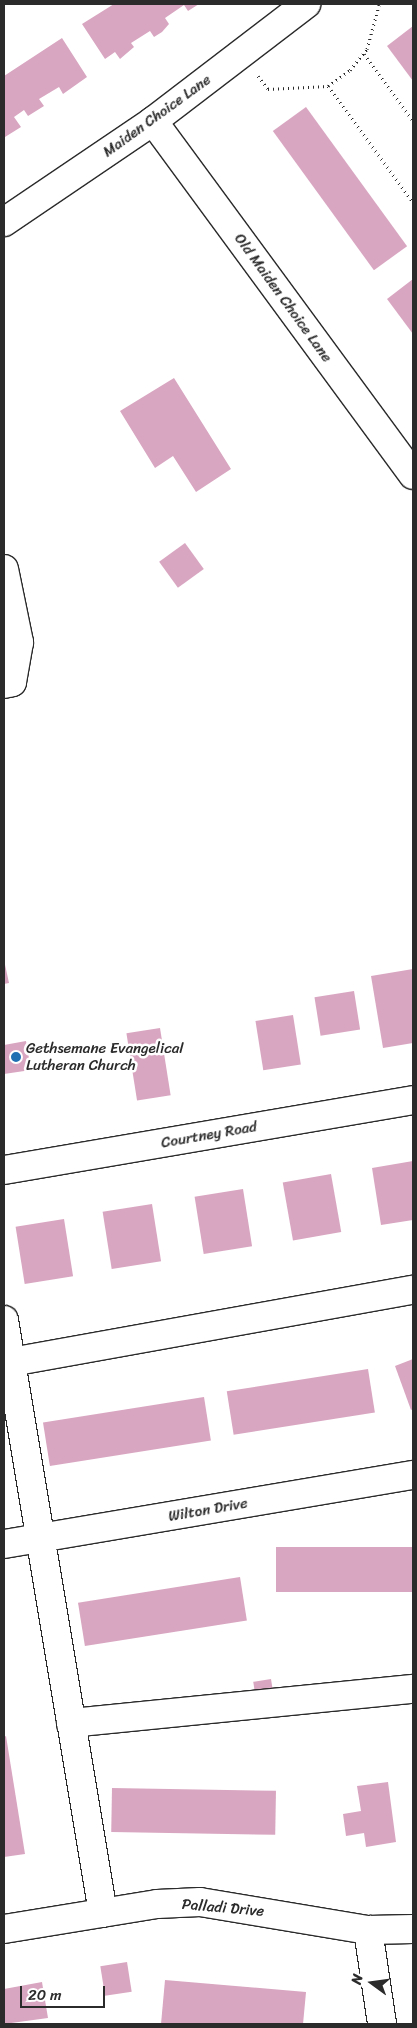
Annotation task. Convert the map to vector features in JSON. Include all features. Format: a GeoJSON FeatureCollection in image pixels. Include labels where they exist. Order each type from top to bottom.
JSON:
{"type":"FeatureCollection","features":[{"type":"Feature","properties":{"kind":"street","name":"Maiden Choice Lane"},"geometry":{"type":"LineString","coordinates":[[4,222],[153,121],[306,4]]}},
{"type":"Feature","properties":{"kind":"street","name":"Old Maiden Choice Lane"},"geometry":{"type":"LineString","coordinates":[[153,121],[413,475]]}},
{"type":"Feature","properties":{"kind":"street"},"geometry":{"type":"LineString","coordinates":[[4,570],[19,642],[12,682],[4,684]]}},
{"type":"Feature","properties":{"kind":"street","name":"Courtney Road"},"geometry":{"type":"LineString","coordinates":[[4,1170],[413,1100]]}},
{"type":"Feature","properties":{"kind":"street"},"geometry":{"type":"LineString","coordinates":[[11,1362],[413,1290]]}},
{"type":"Feature","properties":{"kind":"street"},"geometry":{"type":"LineString","coordinates":[[4,1320],[103,1913]]}},
{"type":"Feature","properties":{"kind":"street","name":"Wilton Drive"},"geometry":{"type":"LineString","coordinates":[[4,1544],[413,1476]]}},
{"type":"Feature","properties":{"kind":"street"},"geometry":{"type":"LineString","coordinates":[[71,1723],[413,1689]]}},
{"type":"Feature","properties":{"kind":"street","name":"Palladi Drive"},"geometry":{"type":"LineString","coordinates":[[4,1929],[103,1913],[200,1902],[368,1930],[413,1930]]}},
{"type":"Feature","properties":{"kind":"street"},"geometry":{"type":"LineString","coordinates":[[368,1930],[382,2024]]}},
{"type":"Feature","properties":{"kind":"path"},"geometry":{"type":"LineString","coordinates":[[241,54],[268,90],[328,86],[364,54],[379,5]]}},
{"type":"Feature","properties":{"kind":"path"},"geometry":{"type":"LineString","coordinates":[[364,54],[413,121]]}},
{"type":"Feature","properties":{"kind":"path"},"geometry":{"type":"LineString","coordinates":[[328,86],[413,202]]}},
{"type":"Feature","properties":{"kind":"building"},"geometry":{"type":"Polygon","coordinates":[[[114,4],[199,4],[188,11],[184,5],[165,18],[169,24],[162,32],[154,37],[150,31],[131,43],[134,47],[120,59],[115,52],[105,59],[82,24],[114,4]]]}},
{"type":"Feature","properties":{"kind":"building"},"geometry":{"type":"Polygon","coordinates":[[[413,26],[413,81],[387,46],[413,26]]]}},
{"type":"Feature","properties":{"kind":"building"},"geometry":{"type":"Polygon","coordinates":[[[62,38],[87,77],[63,94],[59,87],[39,99],[44,106],[28,116],[24,110],[14,117],[21,127],[5,137],[4,76],[62,38]]]}},
{"type":"Feature","properties":{"kind":"building"},"geometry":{"type":"Polygon","coordinates":[[[306,107],[407,246],[374,270],[273,131],[306,107]]]}},
{"type":"Feature","properties":{"kind":"building"},"geometry":{"type":"Polygon","coordinates":[[[413,279],[413,334],[387,299],[413,279]]]}},
{"type":"Feature","properties":{"kind":"building"},"geometry":{"type":"Polygon","coordinates":[[[174,378],[231,469],[196,492],[173,456],[155,468],[120,411],[174,378]]]}},
{"type":"Feature","properties":{"kind":"building"},"geometry":{"type":"Polygon","coordinates":[[[185,543],[204,569],[178,588],[159,562],[185,543]]]}},
{"type":"Feature","properties":{"kind":"building"},"geometry":{"type":"Polygon","coordinates":[[[4,960],[9,983],[4,984],[4,960]]]}},
{"type":"Feature","properties":{"kind":"building"},"geometry":{"type":"Polygon","coordinates":[[[413,969],[413,1043],[383,1048],[371,976],[413,969]]]}},
{"type":"Feature","properties":{"kind":"building"},"geometry":{"type":"Polygon","coordinates":[[[354,991],[360,1030],[321,1036],[314,997],[354,991]]]}},
{"type":"Feature","properties":{"kind":"building"},"geometry":{"type":"Polygon","coordinates":[[[293,1015],[301,1064],[263,1070],[255,1021],[293,1015]]]}},
{"type":"Feature","properties":{"kind":"building"},"geometry":{"type":"Polygon","coordinates":[[[160,1028],[171,1095],[137,1100],[126,1033],[160,1028]]]}},
{"type":"Feature","properties":{"kind":"building","name":"Gethsemane Evangelical Lutheran Church"},"geometry":{"type":"Polygon","coordinates":[[[26,1041],[31,1070],[4,1074],[4,1045],[26,1041]]]}},
{"type":"Feature","properties":{"kind":"building"},"geometry":{"type":"Polygon","coordinates":[[[413,1161],[413,1220],[381,1225],[372,1168],[413,1161]]]}},
{"type":"Feature","properties":{"kind":"building"},"geometry":{"type":"Polygon","coordinates":[[[331,1174],[341,1232],[293,1241],[283,1183],[331,1174]]]}},
{"type":"Feature","properties":{"kind":"building"},"geometry":{"type":"Polygon","coordinates":[[[243,1189],[252,1246],[204,1254],[195,1197],[243,1189]]]}},
{"type":"Feature","properties":{"kind":"building"},"geometry":{"type":"Polygon","coordinates":[[[152,1204],[161,1261],[112,1269],[103,1212],[152,1204]]]}},
{"type":"Feature","properties":{"kind":"building"},"geometry":{"type":"Polygon","coordinates":[[[64,1219],[73,1276],[25,1284],[16,1227],[64,1219]]]}},
{"type":"Feature","properties":{"kind":"building"},"geometry":{"type":"Polygon","coordinates":[[[413,1359],[413,1409],[411,1410],[395,1366],[413,1359]]]}},
{"type":"Feature","properties":{"kind":"building"},"geometry":{"type":"Polygon","coordinates":[[[368,1369],[375,1412],[234,1435],[227,1391],[368,1369]]]}},
{"type":"Feature","properties":{"kind":"building"},"geometry":{"type":"Polygon","coordinates":[[[204,1397],[211,1440],[50,1466],[43,1422],[204,1397]]]}},
{"type":"Feature","properties":{"kind":"building"},"geometry":{"type":"Polygon","coordinates":[[[276,1547],[413,1547],[413,1592],[276,1592],[276,1547]]]}},
{"type":"Feature","properties":{"kind":"building"},"geometry":{"type":"Polygon","coordinates":[[[240,1577],[247,1620],[85,1646],[78,1603],[240,1577]]]}},
{"type":"Feature","properties":{"kind":"building"},"geometry":{"type":"Polygon","coordinates":[[[271,1679],[273,1691],[255,1694],[253,1682],[271,1679]]]}},
{"type":"Feature","properties":{"kind":"building"},"geometry":{"type":"Polygon","coordinates":[[[6,1736],[25,1854],[4,1857],[4,1737],[6,1736]]]}},
{"type":"Feature","properties":{"kind":"building"},"geometry":{"type":"Polygon","coordinates":[[[388,1782],[396,1842],[366,1847],[364,1833],[346,1836],[343,1814],[361,1811],[357,1786],[388,1782]]]}},
{"type":"Feature","properties":{"kind":"building"},"geometry":{"type":"Polygon","coordinates":[[[112,1788],[276,1791],[275,1835],[111,1832],[112,1788]]]}},
{"type":"Feature","properties":{"kind":"building"},"geometry":{"type":"Polygon","coordinates":[[[127,1962],[132,1992],[105,1996],[100,1966],[127,1962]]]}},
{"type":"Feature","properties":{"kind":"building"},"geometry":{"type":"Polygon","coordinates":[[[165,1980],[306,1992],[303,2024],[161,2024],[165,1980]]]}},
{"type":"Feature","properties":{"kind":"building"},"geometry":{"type":"Polygon","coordinates":[[[42,1982],[48,2018],[4,2024],[4,1989],[42,1982]]]}},
{"type":"Feature","properties":{"kind":"place","name":"Gethsemane Evangelical Lutheran Church"},"geometry":{"type":"Point","coordinates":[16,1057]}}]}
